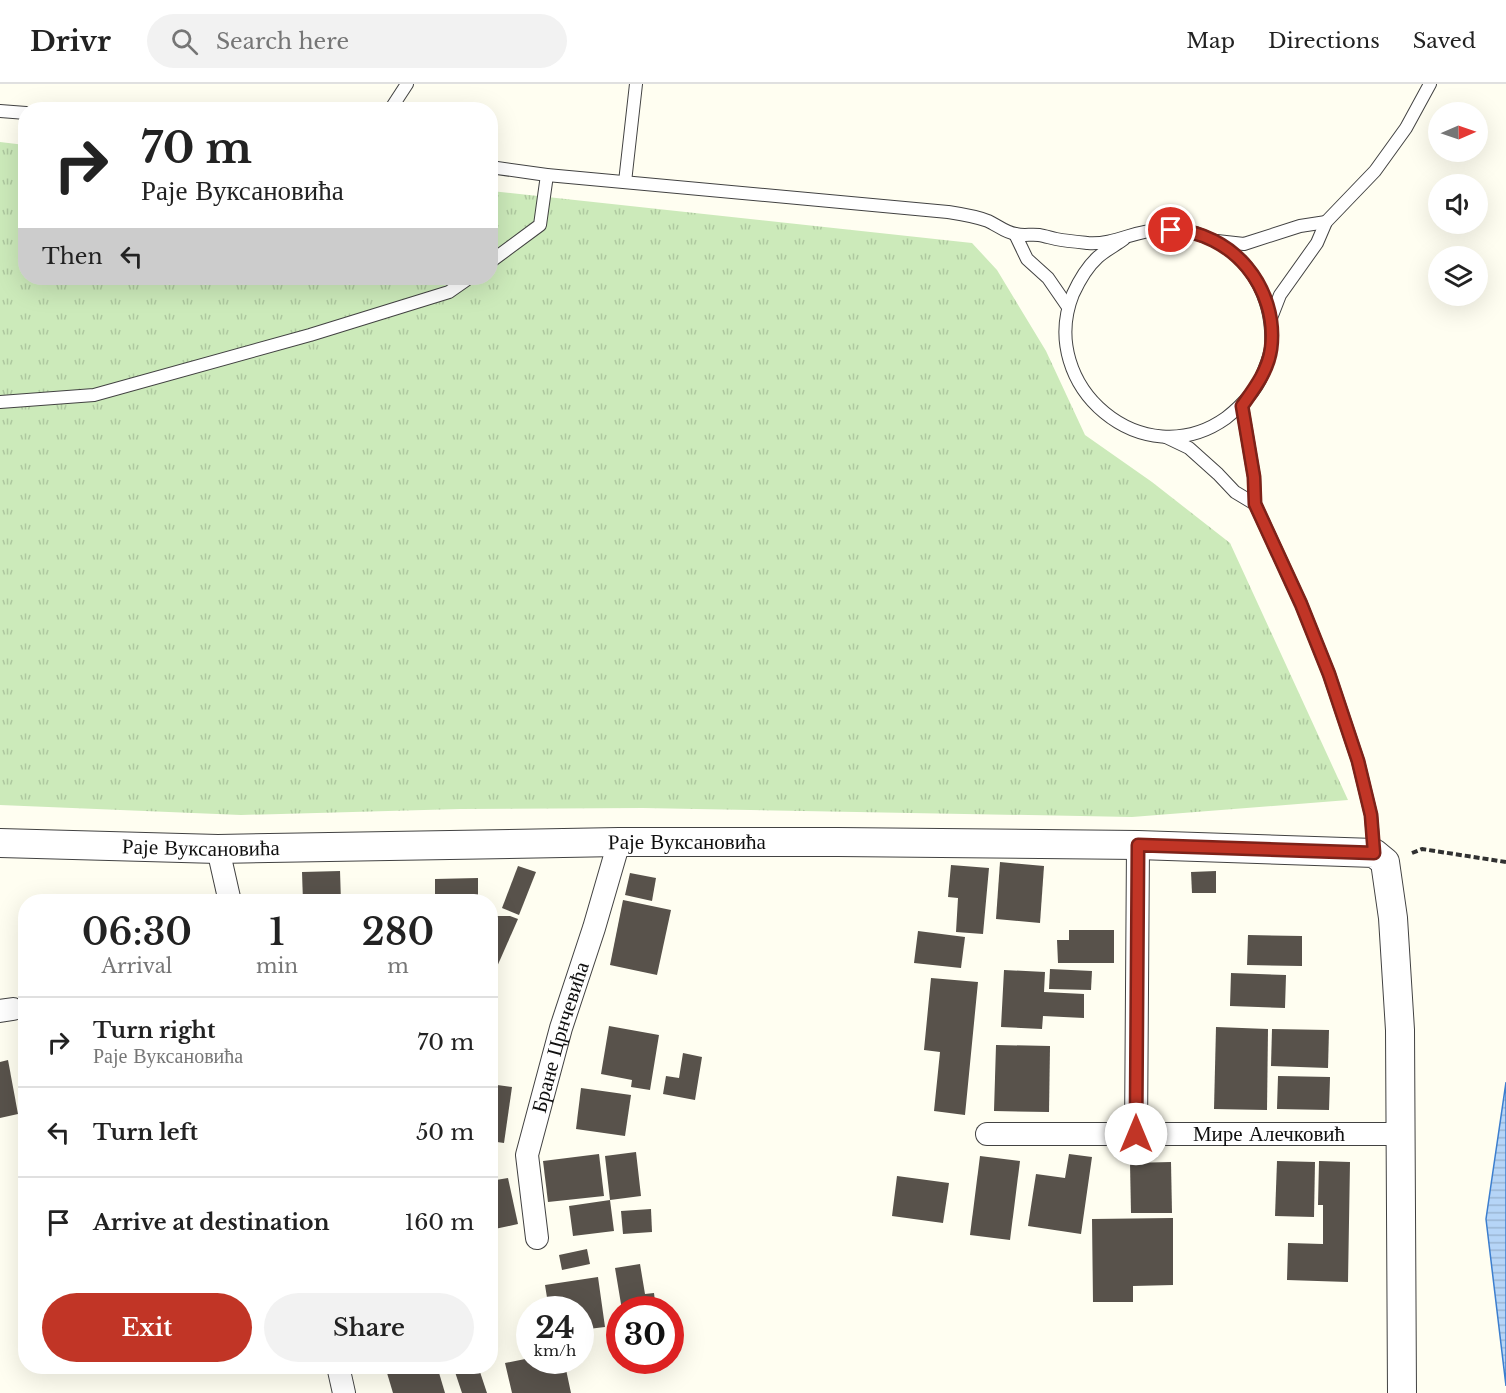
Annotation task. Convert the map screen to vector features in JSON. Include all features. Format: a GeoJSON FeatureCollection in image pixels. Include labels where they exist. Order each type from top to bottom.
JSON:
{"type":"FeatureCollection","features":[{"type":"Feature","properties":{"kind":"street","name":"Раје Вуксановића"},"geometry":{"type":"LineString","coordinates":[[0,843],[218,849],[619,842],[1138,845],[1380,858]]}},
{"type":"Feature","properties":{"kind":"street","name":"Бране Црнчевића"},"geometry":{"type":"LineString","coordinates":[[537,1238],[527,1155],[561,1028],[619,842]]}},
{"type":"Feature","properties":{"kind":"street"},"geometry":{"type":"LineString","coordinates":[[1136,1134],[1138,845]]}},
{"type":"Feature","properties":{"kind":"street"},"geometry":{"type":"LineString","coordinates":[[218,849],[228,894]]}},
{"type":"Feature","properties":{"kind":"street"},"geometry":{"type":"LineString","coordinates":[[1380,858],[1393,918],[1400,1030],[1402,1393]]}},
{"type":"Feature","properties":{"kind":"street","name":"Мире Алечковић"},"geometry":{"type":"LineString","coordinates":[[987,1134],[1401,1134]]}},
{"type":"Feature","properties":{"kind":"street"},"geometry":{"type":"LineString","coordinates":[[340,1374],[344,1393]]}},
{"type":"Feature","properties":{"kind":"lane"},"geometry":{"type":"LineString","coordinates":[[395,102],[407,84]]}},
{"type":"Feature","properties":{"kind":"lane"},"geometry":{"type":"LineString","coordinates":[[625,182],[636,84]]}},
{"type":"Feature","properties":{"kind":"lane"},"geometry":{"type":"LineString","coordinates":[[1270,318],[1280,295],[1317,243],[1326,222],[1375,171],[1406,128],[1430,84]]}},
{"type":"Feature","properties":{"kind":"lane"},"geometry":{"type":"LineString","coordinates":[[0,111],[18,112]]}},
{"type":"Feature","properties":{"kind":"lane"},"geometry":{"type":"LineString","coordinates":[[498,168],[547,175],[948,212],[986,220],[1015,234],[1097,243],[1125,239],[1155,230],[1187,231],[1217,241],[1244,244],[1300,226],[1326,222]]}},
{"type":"Feature","properties":{"kind":"lane"},"geometry":{"type":"LineString","coordinates":[[498,256],[540,225],[547,175]]}},
{"type":"Feature","properties":{"kind":"lane"},"geometry":{"type":"LineString","coordinates":[[1015,234],[1027,259],[1048,278],[1068,306]]}},
{"type":"Feature","properties":{"kind":"lane"},"geometry":{"type":"LineString","coordinates":[[1125,239],[1098,257],[1078,282],[1068,306],[1065,333],[1069,359],[1078,384],[1094,405],[1115,421],[1139,432],[1165,436],[1191,434],[1216,425],[1242,406],[1260,380],[1271,350],[1270,318],[1261,287],[1243,261],[1217,241]]}},
{"type":"Feature","properties":{"kind":"lane"},"geometry":{"type":"LineString","coordinates":[[0,402],[94,395],[310,335],[449,292],[459,285]]}},
{"type":"Feature","properties":{"kind":"lane"},"geometry":{"type":"LineString","coordinates":[[1242,406],[1254,477],[1255,504],[1301,604],[1329,674],[1358,761],[1380,858]]}},
{"type":"Feature","properties":{"kind":"lane"},"geometry":{"type":"LineString","coordinates":[[1165,436],[1189,448],[1235,492],[1255,504]]}},
{"type":"Feature","properties":{"kind":"path"},"geometry":{"type":"LineString","coordinates":[[1380,858],[1422,849],[1506,862]]}},
{"type":"Feature","properties":{"kind":"green space"},"geometry":{"type":"Polygon","coordinates":[[[0,142],[18,144],[18,285],[498,285],[498,192],[972,243],[997,270],[1046,351],[1085,435],[1152,482],[1230,543],[1348,800],[1132,817],[643,808],[460,809],[241,815],[0,805],[0,142]]]}},
{"type":"Feature","properties":{"kind":"water"},"geometry":{"type":"Polygon","coordinates":[[[1506,1082],[1506,1386],[1486,1219],[1506,1082]]]}},
{"type":"Feature","properties":{"kind":"building"},"geometry":{"type":"Polygon","coordinates":[[[1000,862],[1044,866],[1040,923],[996,919],[1000,862]]]}},
{"type":"Feature","properties":{"kind":"building"},"geometry":{"type":"Polygon","coordinates":[[[951,865],[989,868],[983,934],[956,932],[958,898],[948,897],[951,865]]]}},
{"type":"Feature","properties":{"kind":"building"},"geometry":{"type":"Polygon","coordinates":[[[518,866],[536,872],[519,915],[502,908],[518,866]]]}},
{"type":"Feature","properties":{"kind":"building"},"geometry":{"type":"Polygon","coordinates":[[[340,871],[341,894],[303,894],[302,872],[340,871]]]}},
{"type":"Feature","properties":{"kind":"building"},"geometry":{"type":"Polygon","coordinates":[[[1216,871],[1216,893],[1192,893],[1191,872],[1216,871]]]}},
{"type":"Feature","properties":{"kind":"building"},"geometry":{"type":"Polygon","coordinates":[[[630,873],[656,878],[652,901],[625,895],[630,873]]]}},
{"type":"Feature","properties":{"kind":"building"},"geometry":{"type":"Polygon","coordinates":[[[478,878],[478,894],[435,894],[435,879],[478,878]]]}},
{"type":"Feature","properties":{"kind":"building"},"geometry":{"type":"Polygon","coordinates":[[[623,900],[671,910],[657,975],[610,965],[623,900]]]}},
{"type":"Feature","properties":{"kind":"building"},"geometry":{"type":"Polygon","coordinates":[[[498,916],[518,919],[498,964],[498,916]]]}},
{"type":"Feature","properties":{"kind":"building"},"geometry":{"type":"Polygon","coordinates":[[[1069,930],[1114,930],[1114,963],[1058,963],[1057,940],[1069,940],[1069,930]]]}},
{"type":"Feature","properties":{"kind":"building"},"geometry":{"type":"Polygon","coordinates":[[[918,931],[965,937],[961,968],[914,963],[918,931]]]}},
{"type":"Feature","properties":{"kind":"building"},"geometry":{"type":"Polygon","coordinates":[[[1248,935],[1302,936],[1302,966],[1247,965],[1248,935]]]}},
{"type":"Feature","properties":{"kind":"building"},"geometry":{"type":"Polygon","coordinates":[[[1050,969],[1092,971],[1091,990],[1049,989],[1050,969]]]}},
{"type":"Feature","properties":{"kind":"building"},"geometry":{"type":"Polygon","coordinates":[[[1004,970],[1045,972],[1044,992],[1084,994],[1084,1018],[1043,1016],[1042,1029],[1001,1027],[1004,970]]]}},
{"type":"Feature","properties":{"kind":"building"},"geometry":{"type":"Polygon","coordinates":[[[1231,973],[1286,975],[1285,1008],[1230,1006],[1231,973]]]}},
{"type":"Feature","properties":{"kind":"building"},"geometry":{"type":"Polygon","coordinates":[[[931,978],[978,982],[965,1115],[934,1111],[940,1052],[924,1050],[931,978]]]}},
{"type":"Feature","properties":{"kind":"building"},"geometry":{"type":"Polygon","coordinates":[[[609,1026],[659,1035],[650,1090],[631,1087],[632,1080],[601,1074],[609,1026]]]}},
{"type":"Feature","properties":{"kind":"building"},"geometry":{"type":"Polygon","coordinates":[[[1216,1027],[1268,1029],[1267,1110],[1214,1109],[1216,1027]]]}},
{"type":"Feature","properties":{"kind":"building"},"geometry":{"type":"Polygon","coordinates":[[[1272,1029],[1329,1030],[1328,1068],[1271,1066],[1272,1029]]]}},
{"type":"Feature","properties":{"kind":"building"},"geometry":{"type":"Polygon","coordinates":[[[996,1045],[1050,1046],[1049,1112],[994,1111],[996,1045]]]}},
{"type":"Feature","properties":{"kind":"building"},"geometry":{"type":"Polygon","coordinates":[[[683,1053],[702,1057],[695,1100],[663,1094],[666,1076],[679,1078],[683,1053]]]}},
{"type":"Feature","properties":{"kind":"building"},"geometry":{"type":"Polygon","coordinates":[[[8,1060],[18,1114],[0,1118],[0,1062],[8,1060]]]}},
{"type":"Feature","properties":{"kind":"building"},"geometry":{"type":"Polygon","coordinates":[[[1278,1076],[1330,1077],[1329,1110],[1277,1109],[1278,1076]]]}},
{"type":"Feature","properties":{"kind":"building"},"geometry":{"type":"Polygon","coordinates":[[[498,1085],[512,1087],[504,1143],[498,1142],[498,1085]]]}},
{"type":"Feature","properties":{"kind":"building"},"geometry":{"type":"Polygon","coordinates":[[[581,1088],[631,1095],[625,1136],[576,1129],[581,1088]]]}},
{"type":"Feature","properties":{"kind":"building"},"geometry":{"type":"Polygon","coordinates":[[[636,1152],[641,1196],[610,1200],[605,1156],[636,1152]]]}},
{"type":"Feature","properties":{"kind":"building"},"geometry":{"type":"Polygon","coordinates":[[[599,1154],[604,1196],[548,1202],[543,1161],[599,1154]]]}},
{"type":"Feature","properties":{"kind":"building"},"geometry":{"type":"Polygon","coordinates":[[[1069,1154],[1092,1157],[1081,1234],[1028,1226],[1036,1174],[1065,1178],[1069,1154]]]}},
{"type":"Feature","properties":{"kind":"building"},"geometry":{"type":"Polygon","coordinates":[[[980,1156],[1020,1161],[1010,1240],[970,1235],[980,1156]]]}},
{"type":"Feature","properties":{"kind":"building"},"geometry":{"type":"Polygon","coordinates":[[[1277,1161],[1315,1162],[1314,1217],[1275,1216],[1277,1161]]]}},
{"type":"Feature","properties":{"kind":"building"},"geometry":{"type":"Polygon","coordinates":[[[1319,1161],[1350,1162],[1348,1282],[1287,1280],[1288,1243],[1323,1244],[1323,1205],[1318,1205],[1319,1161]]]}},
{"type":"Feature","properties":{"kind":"building"},"geometry":{"type":"Polygon","coordinates":[[[1171,1162],[1172,1213],[1131,1213],[1130,1163],[1171,1162]]]}},
{"type":"Feature","properties":{"kind":"building"},"geometry":{"type":"Polygon","coordinates":[[[897,1176],[949,1183],[943,1223],[892,1216],[897,1176]]]}},
{"type":"Feature","properties":{"kind":"building"},"geometry":{"type":"Polygon","coordinates":[[[508,1178],[518,1224],[498,1228],[498,1180],[508,1178]]]}},
{"type":"Feature","properties":{"kind":"building"},"geometry":{"type":"Polygon","coordinates":[[[610,1200],[614,1231],[573,1236],[569,1206],[610,1200]]]}},
{"type":"Feature","properties":{"kind":"building"},"geometry":{"type":"Polygon","coordinates":[[[651,1209],[652,1232],[623,1234],[621,1211],[651,1209]]]}},
{"type":"Feature","properties":{"kind":"building"},"geometry":{"type":"Polygon","coordinates":[[[1173,1218],[1173,1285],[1133,1286],[1133,1302],[1093,1302],[1092,1219],[1173,1218]]]}},
{"type":"Feature","properties":{"kind":"building"},"geometry":{"type":"Polygon","coordinates":[[[587,1249],[590,1264],[562,1270],[559,1255],[587,1249]]]}},
{"type":"Feature","properties":{"kind":"building"},"geometry":{"type":"Polygon","coordinates":[[[640,1264],[645,1294],[654,1293],[654,1296],[620,1296],[615,1268],[640,1264]]]}},
{"type":"Feature","properties":{"kind":"building"},"geometry":{"type":"Polygon","coordinates":[[[598,1277],[605,1327],[594,1328],[594,1296],[547,1296],[545,1285],[598,1277]]]}},
{"type":"Feature","properties":{"kind":"building"},"geometry":{"type":"Polygon","coordinates":[[[516,1361],[516,1374],[567,1374],[571,1393],[512,1393],[505,1363],[516,1361]]]}},
{"type":"Feature","properties":{"kind":"building"},"geometry":{"type":"Polygon","coordinates":[[[387,1374],[439,1374],[445,1393],[393,1393],[387,1374]]]}},
{"type":"Feature","properties":{"kind":"building"},"geometry":{"type":"Polygon","coordinates":[[[456,1374],[481,1374],[487,1393],[462,1393],[456,1374]]]}},
{"type":"Feature","properties":{"kind":"route"},"geometry":{"type":"LineString","coordinates":[[1136,1134],[1138,845],[1374,853],[1371,815],[1358,761],[1329,674],[1301,604],[1255,504],[1254,477],[1242,406],[1260,380],[1271,350],[1270,318],[1261,287],[1243,261],[1217,241],[1187,231],[1171,230]]}}]}
